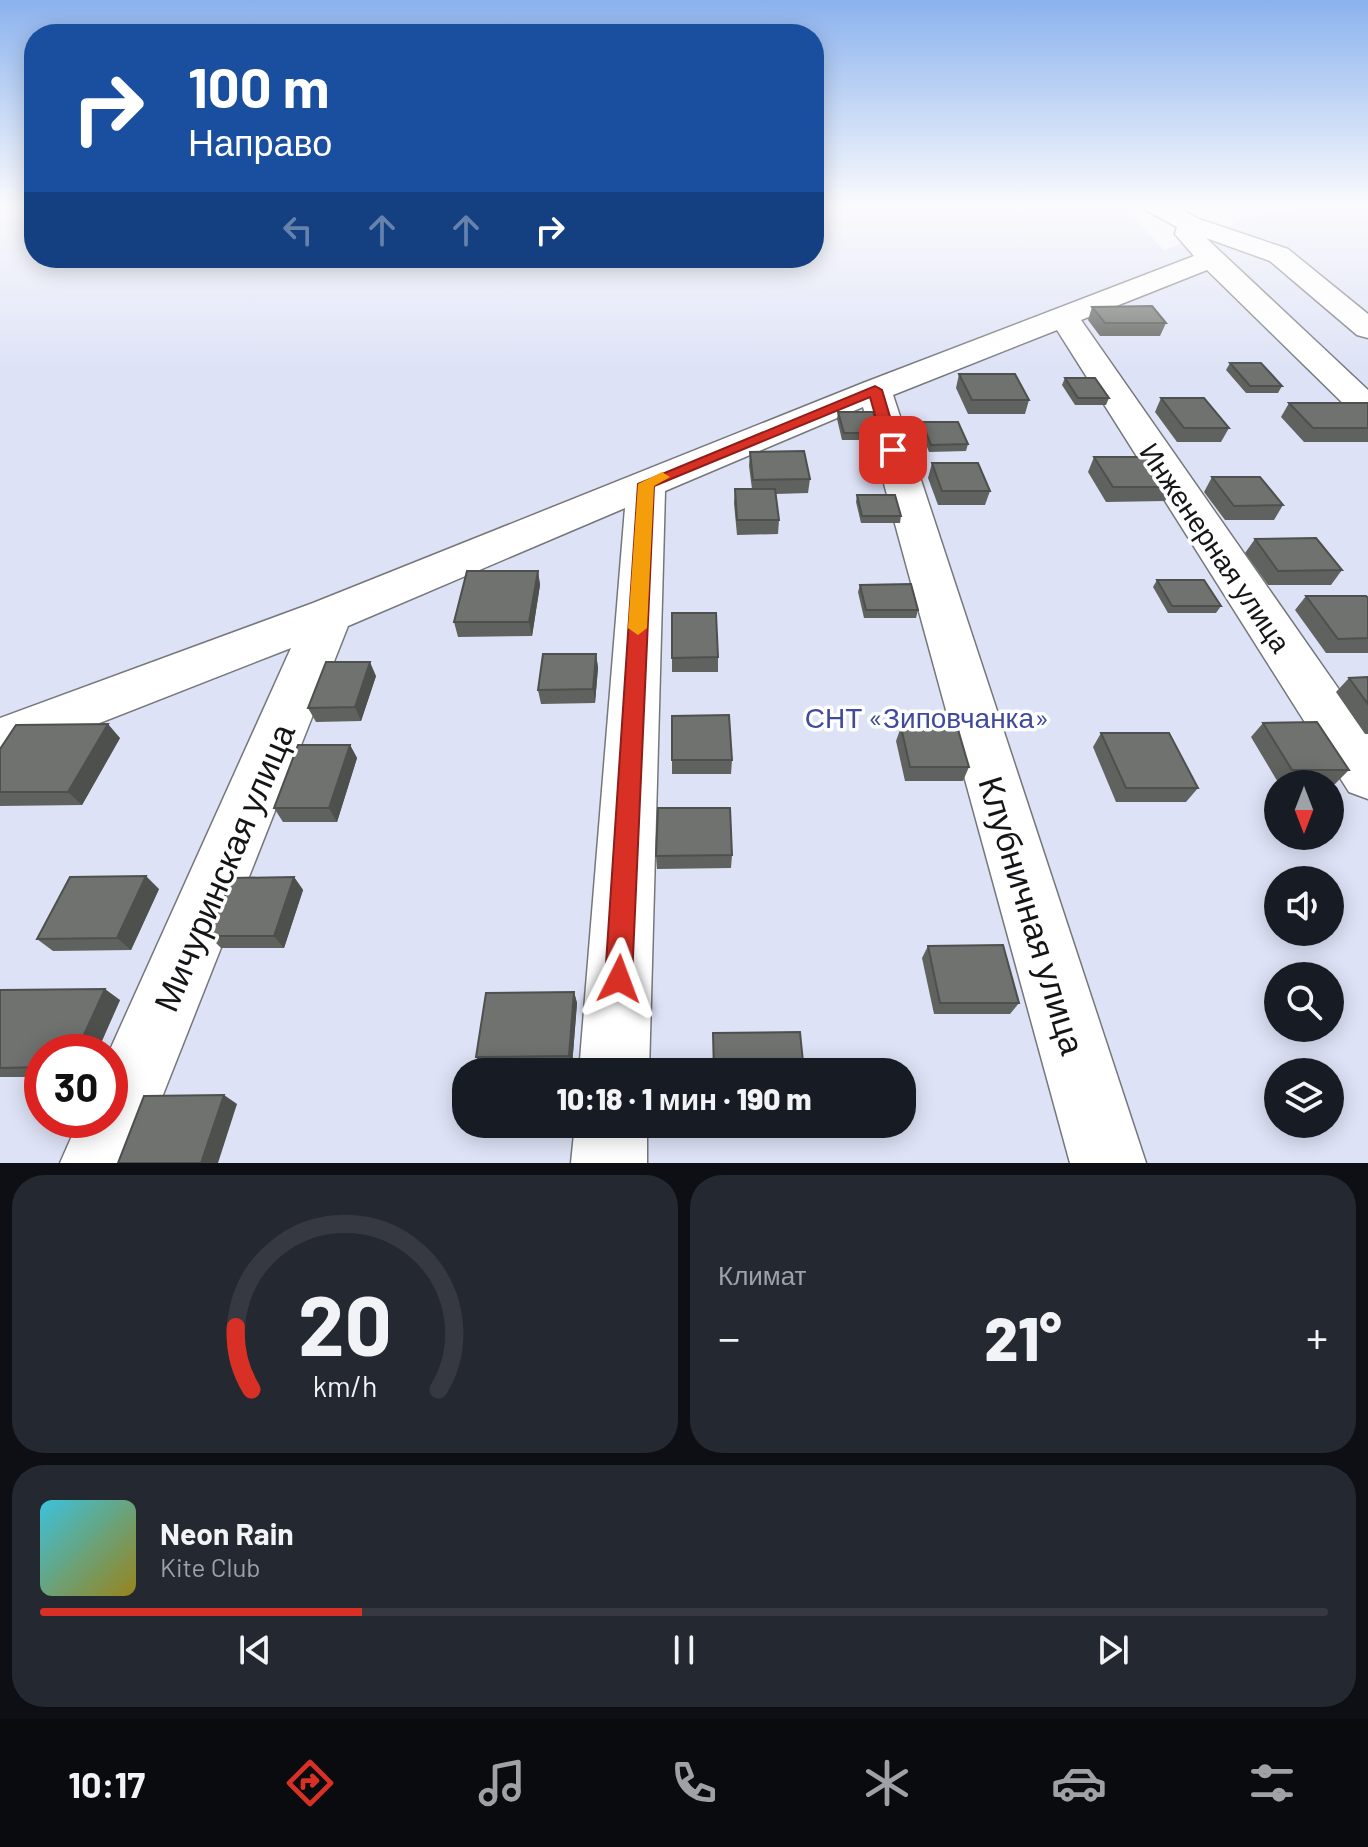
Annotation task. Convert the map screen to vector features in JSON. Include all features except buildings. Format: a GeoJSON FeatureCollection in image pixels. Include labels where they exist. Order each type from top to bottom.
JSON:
{"type":"FeatureCollection","features":[{"type":"Feature","properties":{"kind":"street"},"geometry":{"type":"LineString","coordinates":[[0,740],[329,615],[875,390],[1205,261]]}},
{"type":"Feature","properties":{"kind":"street"},"geometry":{"type":"LineString","coordinates":[[1213,261],[1368,409]]}},
{"type":"Feature","properties":{"kind":"street"},"geometry":{"type":"LineString","coordinates":[[1287,261],[1368,329]]}},
{"type":"Feature","properties":{"kind":"street","name":"Инженерная улица"},"geometry":{"type":"LineString","coordinates":[[1064,318],[1368,775]]}},
{"type":"Feature","properties":{"kind":"street","name":"Клубничная улица"},"geometry":{"type":"LineString","coordinates":[[875,390],[1108,1163]]}},
{"type":"Feature","properties":{"kind":"street"},"geometry":{"type":"LineString","coordinates":[[615,1058],[646,484]]}},
{"type":"Feature","properties":{"kind":"street","name":"Мичуринская улица"},"geometry":{"type":"LineString","coordinates":[[98,1163],[329,615]]}},
{"type":"Feature","properties":{"kind":"street"},"geometry":{"type":"LineString","coordinates":[[609,1163],[610,1138]]}},
{"type":"Feature","properties":{"kind":"green space","name":"СНТ «Зиповчанка»"},"geometry":{"type":"Polygon","coordinates":[[[0,261],[24,261],[24,268],[824,268],[824,261],[1368,261],[1368,1163],[0,1163],[0,261]]]}},
{"type":"Feature","properties":{"kind":"slow traffic"},"geometry":{"type":"LineString","coordinates":[[638,628],[646,484],[662,477]]}},
{"type":"Feature","properties":{"kind":"route"},"geometry":{"type":"LineString","coordinates":[[619,979],[646,484],[875,390],[893,450]]}}]}
